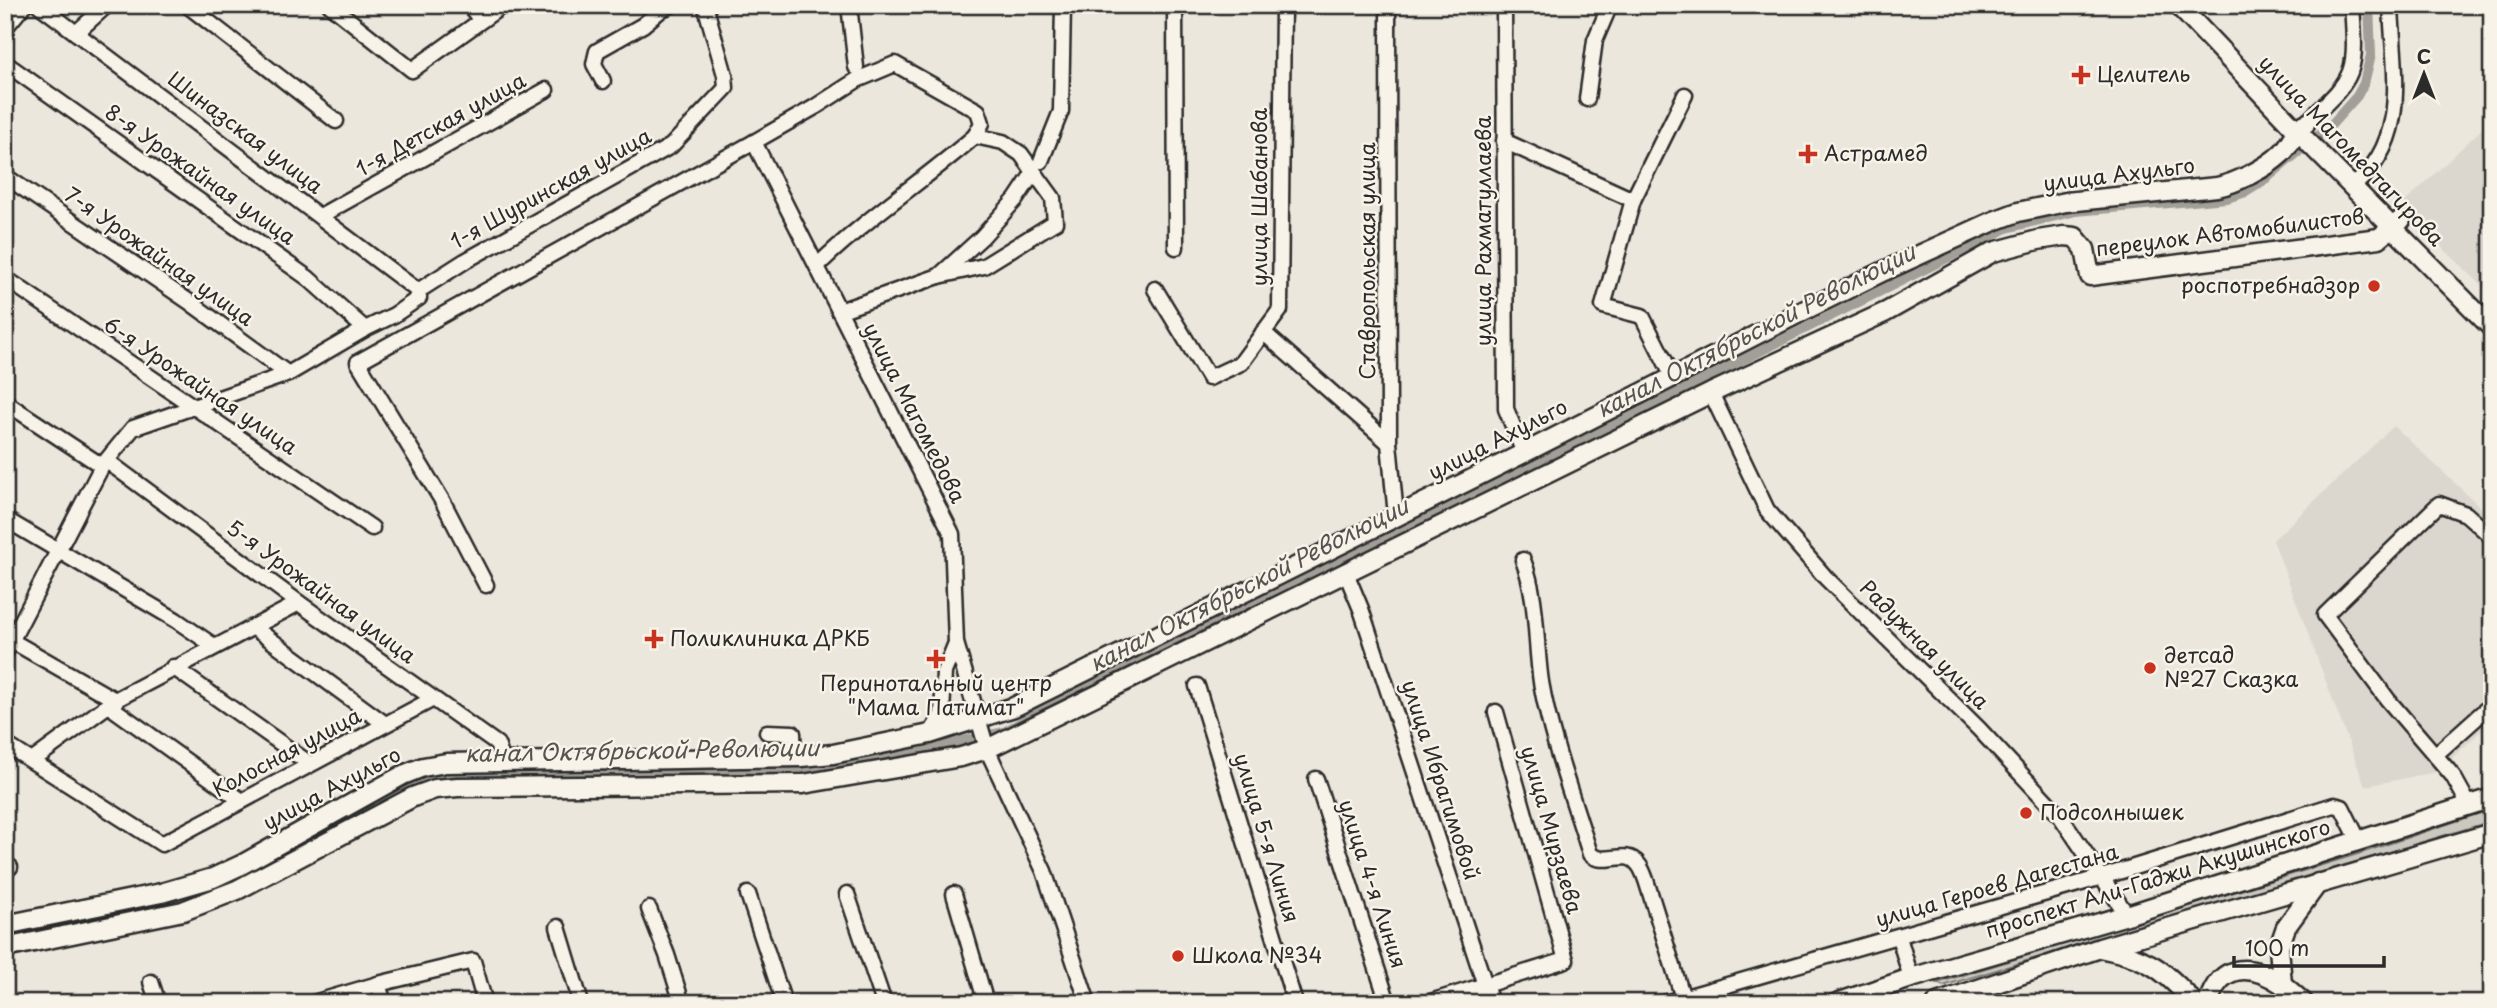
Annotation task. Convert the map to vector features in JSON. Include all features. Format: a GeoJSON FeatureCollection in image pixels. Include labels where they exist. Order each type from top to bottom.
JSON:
{"type":"FeatureCollection","features":[{"type":"Feature","properties":{"kind":"main road","name":"улица Магомедтагирова"},"geometry":{"type":"LineString","coordinates":[[2178,5],[2396,223],[2492,328]]}},
{"type":"Feature","properties":{"kind":"main road","name":"улица Магомедтагирова"},"geometry":{"type":"LineString","coordinates":[[2191,5],[2303,129]]}},
{"type":"Feature","properties":{"kind":"main road","name":"улица Ахульго"},"geometry":{"type":"LineString","coordinates":[[5,925],[161,893],[213,878],[403,775],[423,767],[446,763],[794,757],[844,752],[979,722],[1524,453],[1884,271],[1994,221],[2018,212],[2066,202],[2225,185],[2241,179],[2282,153],[2303,129]]}},
{"type":"Feature","properties":{"kind":"main road","name":"улица Магомедтагирова"},"geometry":{"type":"LineString","coordinates":[[2396,223],[2492,313]]}},
{"type":"Feature","properties":{"kind":"main road","name":"переулок Автомобилистов"},"geometry":{"type":"LineString","coordinates":[[5,948],[183,911],[202,904],[237,890],[413,797],[435,789],[803,784],[961,757],[986,749],[1712,393],[1886,312],[1993,252],[2038,240],[2075,237],[2085,248],[2090,276],[2379,238],[2396,223]]}},
{"type":"Feature","properties":{"kind":"main road","name":"проспект Али-Гаджи Акушинского"},"geometry":{"type":"LineString","coordinates":[[1837,1003],[2127,915],[2492,798]]}},
{"type":"Feature","properties":{"kind":"main road"},"geometry":{"type":"LineString","coordinates":[[1937,1003],[2100,948],[2492,833]]}},
{"type":"Feature","properties":{"kind":"main road"},"geometry":{"type":"LineString","coordinates":[[2282,984],[2279,947],[2286,927],[2318,883]]}},
{"type":"Feature","properties":{"kind":"main road"},"geometry":{"type":"LineString","coordinates":[[2100,948],[2152,964],[2194,1003]]}},
{"type":"Feature","properties":{"kind":"main road"},"geometry":{"type":"LineString","coordinates":[[2208,1003],[2216,981],[2236,971],[2255,971],[2282,984],[2304,1003]]}},
{"type":"Feature","properties":{"kind":"main road"},"geometry":{"type":"LineString","coordinates":[[1916,977],[1930,1003]]}},
{"type":"Feature","properties":{"kind":"street"},"geometry":{"type":"LineString","coordinates":[[5,28],[24,5]]}},
{"type":"Feature","properties":{"kind":"street","name":"Шиназская улица"},"geometry":{"type":"LineString","coordinates":[[40,5],[320,216],[418,295]]}},
{"type":"Feature","properties":{"kind":"street"},"geometry":{"type":"LineString","coordinates":[[76,33],[107,5]]}},
{"type":"Feature","properties":{"kind":"street"},"geometry":{"type":"LineString","coordinates":[[187,5],[336,121]]}},
{"type":"Feature","properties":{"kind":"street"},"geometry":{"type":"LineString","coordinates":[[330,5],[412,70],[503,5]]}},
{"type":"Feature","properties":{"kind":"street"},"geometry":{"type":"LineString","coordinates":[[468,5],[480,19]]}},
{"type":"Feature","properties":{"kind":"street"},"geometry":{"type":"LineString","coordinates":[[603,80],[594,64],[597,51],[643,25],[671,5]]}},
{"type":"Feature","properties":{"kind":"street","name":"1-я Шуринская улица"},"geometry":{"type":"LineString","coordinates":[[418,295],[466,261],[671,146],[726,88],[725,75],[705,5]]}},
{"type":"Feature","properties":{"kind":"street"},"geometry":{"type":"LineString","coordinates":[[849,5],[856,66]]}},
{"type":"Feature","properties":{"kind":"street"},"geometry":{"type":"LineString","coordinates":[[939,276],[982,237],[1016,199],[1038,167],[1061,111],[1063,5]]}},
{"type":"Feature","properties":{"kind":"street"},"geometry":{"type":"LineString","coordinates":[[1175,5],[1176,247]]}},
{"type":"Feature","properties":{"kind":"street","name":"улица Шабанова"},"geometry":{"type":"LineString","coordinates":[[1154,289],[1209,378],[1241,363],[1280,310],[1283,5]]}},
{"type":"Feature","properties":{"kind":"street","name":"Ставропольская улица"},"geometry":{"type":"LineString","coordinates":[[1388,5],[1389,443],[1396,516]]}},
{"type":"Feature","properties":{"kind":"street","name":"улица Рахматуллаева"},"geometry":{"type":"LineString","coordinates":[[1504,5],[1506,409],[1524,453]]}},
{"type":"Feature","properties":{"kind":"street"},"geometry":{"type":"LineString","coordinates":[[1587,99],[1595,40],[1611,5]]}},
{"type":"Feature","properties":{"kind":"street"},"geometry":{"type":"LineString","coordinates":[[2303,129],[2342,88],[2353,68],[2353,5]]}},
{"type":"Feature","properties":{"kind":"street"},"geometry":{"type":"LineString","coordinates":[[2357,183],[2382,154],[2395,106],[2391,5]]}},
{"type":"Feature","properties":{"kind":"street","name":"8-я Урожайная улица"},"geometry":{"type":"LineString","coordinates":[[5,63],[308,278],[365,328]]}},
{"type":"Feature","properties":{"kind":"street"},"geometry":{"type":"LineString","coordinates":[[486,585],[443,502],[358,362],[754,142],[857,80],[895,64],[978,111],[982,123],[975,136],[945,162],[851,232],[817,265]]}},
{"type":"Feature","properties":{"kind":"street","name":"1-я Детская улица"},"geometry":{"type":"LineString","coordinates":[[320,216],[546,90]]}},
{"type":"Feature","properties":{"kind":"street"},"geometry":{"type":"LineString","coordinates":[[1672,377],[1642,316],[1603,306],[1633,200],[1685,95]]}},
{"type":"Feature","properties":{"kind":"street"},"geometry":{"type":"LineString","coordinates":[[839,311],[939,276],[984,266],[1055,222],[1053,198],[1038,167],[1003,142],[975,136]]}},
{"type":"Feature","properties":{"kind":"street"},"geometry":{"type":"LineString","coordinates":[[1504,141],[1633,200]]}},
{"type":"Feature","properties":{"kind":"street","name":"улица Магомедова"},"geometry":{"type":"LineString","coordinates":[[754,142],[952,534],[956,643],[986,749]]}},
{"type":"Feature","properties":{"kind":"street","name":"7-я Урожайная улица"},"geometry":{"type":"LineString","coordinates":[[5,176],[191,303],[288,374]]}},
{"type":"Feature","properties":{"kind":"street","name":"6-я Урожайная улица"},"geometry":{"type":"LineString","coordinates":[[5,278],[372,528]]}},
{"type":"Feature","properties":{"kind":"street"},"geometry":{"type":"LineString","coordinates":[[115,700],[7,643],[104,464],[133,428],[288,374],[365,328],[394,315],[418,295]]}},
{"type":"Feature","properties":{"kind":"street"},"geometry":{"type":"LineString","coordinates":[[1263,332],[1389,443]]}},
{"type":"Feature","properties":{"kind":"street","name":"Радужная улица"},"geometry":{"type":"LineString","coordinates":[[1712,393],[1767,510],[1826,578],[1979,729],[2045,799],[2061,817],[2127,915]]}},
{"type":"Feature","properties":{"kind":"street","name":"5-я Урожайная улица"},"geometry":{"type":"LineString","coordinates":[[5,402],[104,464],[497,744],[503,762]]}},
{"type":"Feature","properties":{"kind":"street"},"geometry":{"type":"LineString","coordinates":[[2469,805],[2453,776],[2388,700],[2325,615],[2439,504],[2466,514],[2492,537]]}},
{"type":"Feature","properties":{"kind":"street"},"geometry":{"type":"LineString","coordinates":[[5,519],[176,620],[214,646]]}},
{"type":"Feature","properties":{"kind":"street"},"geometry":{"type":"LineString","coordinates":[[1523,559],[1537,627],[1541,681],[1549,718],[1590,854],[1598,860],[1625,857],[1638,863],[1646,880],[1683,998]]}},
{"type":"Feature","properties":{"kind":"street","name":"улица Ибрагимовой"},"geometry":{"type":"LineString","coordinates":[[1346,573],[1361,609],[1491,1003]]}},
{"type":"Feature","properties":{"kind":"street"},"geometry":{"type":"LineString","coordinates":[[5,744],[32,761],[115,700],[173,667],[299,603]]}},
{"type":"Feature","properties":{"kind":"street"},"geometry":{"type":"LineString","coordinates":[[253,627],[385,724]]}},
{"type":"Feature","properties":{"kind":"street"},"geometry":{"type":"LineString","coordinates":[[930,734],[942,715],[944,673],[956,643]]}},
{"type":"Feature","properties":{"kind":"street"},"geometry":{"type":"LineString","coordinates":[[173,667],[310,764]]}},
{"type":"Feature","properties":{"kind":"street","name":"улица 5-я Линия"},"geometry":{"type":"LineString","coordinates":[[1197,686],[1296,1003]]}},
{"type":"Feature","properties":{"kind":"street","name":"Колосная улица"},"geometry":{"type":"LineString","coordinates":[[32,761],[162,844],[433,699]]}},
{"type":"Feature","properties":{"kind":"street"},"geometry":{"type":"LineString","coordinates":[[115,700],[115,710],[242,800]]}},
{"type":"Feature","properties":{"kind":"street"},"geometry":{"type":"LineString","coordinates":[[2435,755],[2492,704]]}},
{"type":"Feature","properties":{"kind":"street","name":"улица Мирзаева"},"geometry":{"type":"LineString","coordinates":[[1485,985],[1566,960],[1496,712]]}},
{"type":"Feature","properties":{"kind":"street"},"geometry":{"type":"LineString","coordinates":[[767,732],[793,733],[794,757]]}},
{"type":"Feature","properties":{"kind":"street"},"geometry":{"type":"LineString","coordinates":[[986,749],[1044,871],[1088,1003]]}},
{"type":"Feature","properties":{"kind":"street","name":"улица 4-я Линия"},"geometry":{"type":"LineString","coordinates":[[1316,779],[1388,1003]]}},
{"type":"Feature","properties":{"kind":"street","name":"улица Героев Дагестана"},"geometry":{"type":"LineString","coordinates":[[1665,1003],[1899,937],[2339,805],[2343,807],[2358,841]]}},
{"type":"Feature","properties":{"kind":"street"},"geometry":{"type":"LineString","coordinates":[[748,894],[784,1003]]}},
{"type":"Feature","properties":{"kind":"street"},"geometry":{"type":"LineString","coordinates":[[847,894],[884,1003]]}},
{"type":"Feature","properties":{"kind":"street"},"geometry":{"type":"LineString","coordinates":[[954,894],[986,1003]]}},
{"type":"Feature","properties":{"kind":"street"},"geometry":{"type":"LineString","coordinates":[[649,909],[682,1003]]}},
{"type":"Feature","properties":{"kind":"street"},"geometry":{"type":"LineString","coordinates":[[558,927],[580,1003]]}},
{"type":"Feature","properties":{"kind":"street"},"geometry":{"type":"LineString","coordinates":[[1899,937],[1916,977]]}},
{"type":"Feature","properties":{"kind":"street"},"geometry":{"type":"LineString","coordinates":[[313,1003],[473,961],[485,1003]]}},
{"type":"Feature","properties":{"kind":"street"},"geometry":{"type":"LineString","coordinates":[[152,982],[158,1003]]}},
{"type":"Feature","properties":{"kind":"street"},"geometry":{"type":"LineString","coordinates":[[378,984],[384,1003]]}},
{"type":"Feature","properties":{"kind":"street"},"geometry":{"type":"LineString","coordinates":[[1427,1003],[1485,985]]}},
{"type":"Feature","properties":{"kind":"shaded area"},"geometry":{"type":"Polygon","coordinates":[[[2492,119],[2492,295],[2400,207],[2492,119]]]}},
{"type":"Feature","properties":{"kind":"shaded area"},"geometry":{"type":"Polygon","coordinates":[[[2394,426],[2492,518],[2492,721],[2437,772],[2365,786],[2273,540],[2394,426]]]}},
{"type":"Feature","properties":{"kind":"shaded area"},"geometry":{"type":"Polygon","coordinates":[[[2492,809],[2492,821],[2486,823],[1943,986],[1937,983],[2361,853],[2492,809]]]}},
{"type":"Feature","properties":{"kind":"waterway","name":"канал Октябрьской Революции"},"geometry":{"type":"LineString","coordinates":[[5,935],[179,900],[211,889],[247,872],[394,790],[423,779],[460,773],[820,772],[1004,732],[1055,703],[2007,228],[2076,211],[2227,198],[2246,192],[2332,124],[2357,96],[2364,83],[2371,55],[2369,5]]}},
{"type":"Feature","properties":{"kind":"place","name":"Целитель"},"geometry":{"type":"Point","coordinates":[2081,75]}},
{"type":"Feature","properties":{"kind":"place","name":"Астрамед"},"geometry":{"type":"Point","coordinates":[1808,154]}},
{"type":"Feature","properties":{"kind":"place","name":"роспотребнадзор"},"geometry":{"type":"Point","coordinates":[2374,286]}},
{"type":"Feature","properties":{"kind":"place","name":"Поликлиника ДРКБ"},"geometry":{"type":"Point","coordinates":[654,639]}},
{"type":"Feature","properties":{"kind":"place","name":"Перинотальный центр \"Мама Патимат\""},"geometry":{"type":"Point","coordinates":[936,659]}},
{"type":"Feature","properties":{"kind":"place","name":"детсад №27 Сказка"},"geometry":{"type":"Point","coordinates":[2150,668]}},
{"type":"Feature","properties":{"kind":"place","name":"Подсолнышек"},"geometry":{"type":"Point","coordinates":[2026,813]}},
{"type":"Feature","properties":{"kind":"place","name":"Школа №34"},"geometry":{"type":"Point","coordinates":[1178,956]}}]}
